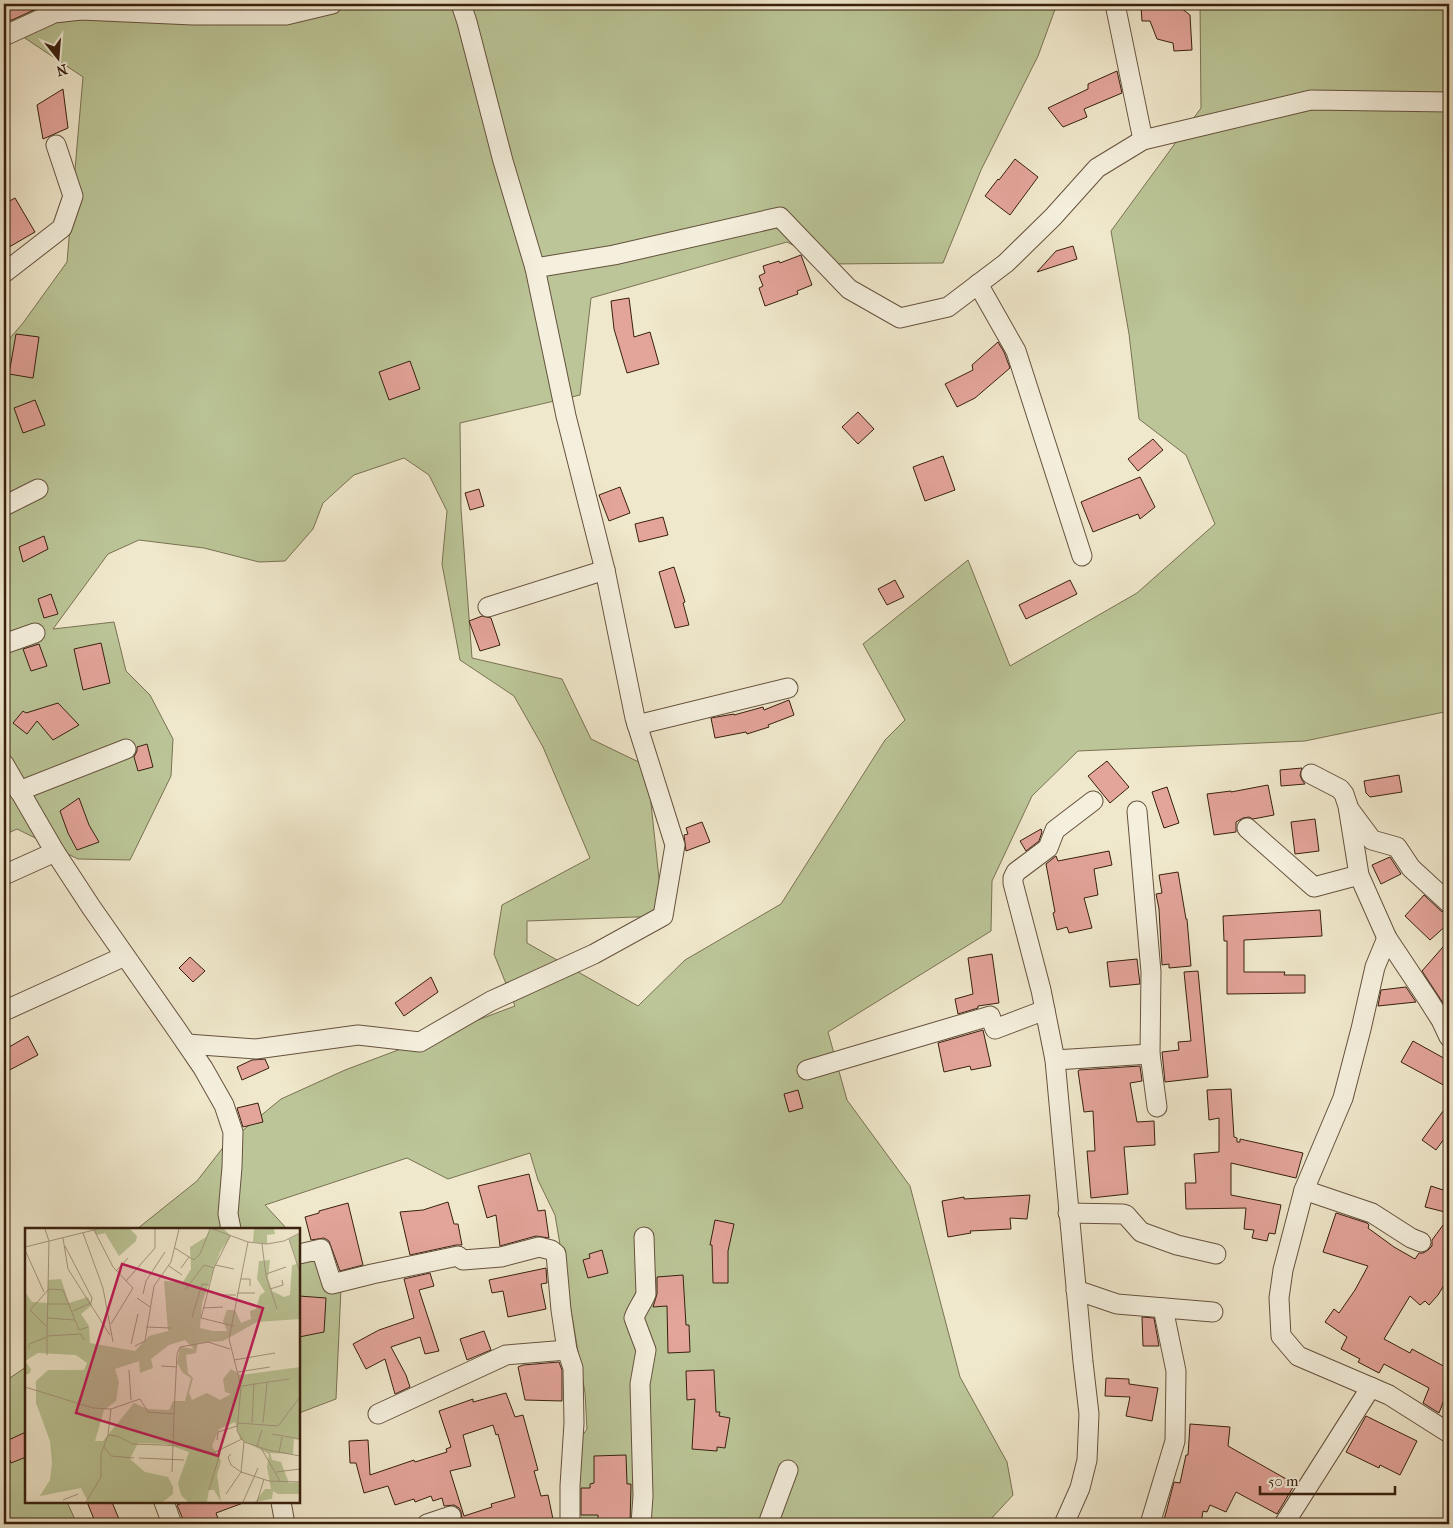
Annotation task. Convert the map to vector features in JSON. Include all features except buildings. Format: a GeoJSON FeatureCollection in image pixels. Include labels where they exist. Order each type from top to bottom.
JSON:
{"type":"FeatureCollection","features":[{"type":"Feature","properties":{"kind":"street"},"geometry":{"type":"LineString","coordinates":[[4,36],[54,13],[82,10],[193,15],[286,15],[332,4]]}},
{"type":"Feature","properties":{"kind":"street"},"geometry":{"type":"LineString","coordinates":[[187,1044],[256,1049],[358,1035],[420,1042],[491,1001],[594,954],[663,916],[674,845],[637,725],[605,570],[566,416],[535,268],[503,161],[467,22],[460,4]]}},
{"type":"Feature","properties":{"kind":"street"},"geometry":{"type":"LineString","coordinates":[[1115,4],[1143,140]]}},
{"type":"Feature","properties":{"kind":"street"},"geometry":{"type":"LineString","coordinates":[[535,268],[614,255],[780,217],[849,289],[900,318],[948,307],[1006,263],[1097,168],[1143,140],[1311,100],[1449,102]]}},
{"type":"Feature","properties":{"kind":"street"},"geometry":{"type":"LineString","coordinates":[[4,273],[62,228],[73,196],[56,145]]}},
{"type":"Feature","properties":{"kind":"street"},"geometry":{"type":"LineString","coordinates":[[978,284],[1016,351],[1082,556]]}},
{"type":"Feature","properties":{"kind":"street"},"geometry":{"type":"LineString","coordinates":[[4,506],[38,489]]}},
{"type":"Feature","properties":{"kind":"street"},"geometry":{"type":"LineString","coordinates":[[488,607],[605,570]]}},
{"type":"Feature","properties":{"kind":"street"},"geometry":{"type":"LineString","coordinates":[[4,644],[35,633]]}},
{"type":"Feature","properties":{"kind":"street"},"geometry":{"type":"LineString","coordinates":[[637,725],[788,688]]}},
{"type":"Feature","properties":{"kind":"street"},"geometry":{"type":"LineString","coordinates":[[20,792],[126,749]]}},
{"type":"Feature","properties":{"kind":"street"},"geometry":{"type":"LineString","coordinates":[[4,764],[55,852],[187,1044],[224,1105],[233,1132],[228,1214],[231,1228]]}},
{"type":"Feature","properties":{"kind":"street"},"geometry":{"type":"LineString","coordinates":[[1311,774],[1340,788],[1344,794],[1348,806],[1359,874],[1387,938],[1427,998],[1449,1037]]}},
{"type":"Feature","properties":{"kind":"street"},"geometry":{"type":"LineString","coordinates":[[1064,1524],[1080,1488],[1087,1460],[1089,1414],[1068,1213],[1055,1060],[1029,940],[1013,878],[1016,872],[1048,848],[1055,830],[1094,801]]}},
{"type":"Feature","properties":{"kind":"street"},"geometry":{"type":"LineString","coordinates":[[1348,806],[1372,840],[1397,847],[1411,868],[1449,902]]}},
{"type":"Feature","properties":{"kind":"street"},"geometry":{"type":"LineString","coordinates":[[1137,811],[1151,972],[1150,1054],[1157,1107]]}},
{"type":"Feature","properties":{"kind":"street"},"geometry":{"type":"LineString","coordinates":[[1247,828],[1314,887],[1359,874]]}},
{"type":"Feature","properties":{"kind":"street"},"geometry":{"type":"LineString","coordinates":[[4,875],[55,852]]}},
{"type":"Feature","properties":{"kind":"street"},"geometry":{"type":"LineString","coordinates":[[1387,938],[1375,967],[1343,1098],[1304,1190],[1283,1270],[1279,1298],[1281,1336],[1298,1356],[1389,1395],[1449,1433]]}},
{"type":"Feature","properties":{"kind":"street"},"geometry":{"type":"LineString","coordinates":[[4,1011],[125,956]]}},
{"type":"Feature","properties":{"kind":"street"},"geometry":{"type":"LineString","coordinates":[[807,1070],[990,1016],[995,1029],[1045,1010]]}},
{"type":"Feature","properties":{"kind":"street"},"geometry":{"type":"LineString","coordinates":[[1055,1060],[1150,1054]]}},
{"type":"Feature","properties":{"kind":"street"},"geometry":{"type":"LineString","coordinates":[[1304,1190],[1372,1213],[1421,1242]]}},
{"type":"Feature","properties":{"kind":"street"},"geometry":{"type":"LineString","coordinates":[[1068,1213],[1123,1214],[1141,1232],[1183,1247],[1216,1254]]}},
{"type":"Feature","properties":{"kind":"street"},"geometry":{"type":"LineString","coordinates":[[641,1524],[640,1384],[646,1350],[634,1318],[646,1294],[644,1237]]}},
{"type":"Feature","properties":{"kind":"street"},"geometry":{"type":"LineString","coordinates":[[300,1254],[321,1249],[332,1284],[458,1256],[464,1260],[502,1257],[539,1247],[551,1250],[556,1254],[561,1310],[567,1350],[573,1368],[574,1423],[570,1486],[570,1524]]}},
{"type":"Feature","properties":{"kind":"street"},"geometry":{"type":"LineString","coordinates":[[1076,1290],[1117,1304],[1213,1312]]}},
{"type":"Feature","properties":{"kind":"street"},"geometry":{"type":"LineString","coordinates":[[1150,1524],[1175,1441],[1176,1372],[1163,1308]]}},
{"type":"Feature","properties":{"kind":"street"},"geometry":{"type":"LineString","coordinates":[[378,1414],[506,1355],[567,1350]]}},
{"type":"Feature","properties":{"kind":"street"},"geometry":{"type":"LineString","coordinates":[[1284,1524],[1371,1387]]}},
{"type":"Feature","properties":{"kind":"street"},"geometry":{"type":"LineString","coordinates":[[768,1524],[788,1470]]}},
{"type":"Feature","properties":{"kind":"street"},"geometry":{"type":"LineString","coordinates":[[164,1503],[172,1524]]}},
{"type":"Feature","properties":{"kind":"street"},"geometry":{"type":"LineString","coordinates":[[281,1503],[285,1524]]}},
{"type":"Feature","properties":{"kind":"street"},"geometry":{"type":"LineString","coordinates":[[428,1524],[450,1516]]}},
{"type":"Feature","properties":{"kind":"green space"},"geometry":{"type":"Polygon","coordinates":[[[4,4],[1057,4],[1038,56],[981,170],[943,263],[828,264],[787,242],[591,298],[580,395],[460,423],[461,509],[472,658],[562,679],[591,739],[647,766],[663,916],[527,921],[527,943],[638,1006],[685,960],[781,904],[885,740],[905,720],[863,644],[968,560],[1010,666],[1137,593],[1215,524],[1186,455],[1139,419],[1129,334],[1111,231],[1201,108],[1200,4],[1449,4],[1449,711],[1305,741],[1078,751],[1032,796],[992,881],[991,931],[828,1032],[847,1100],[910,1186],[960,1377],[1007,1462],[1013,1495],[990,1520],[958,1524],[563,1524],[569,1455],[587,1429],[585,1393],[555,1215],[538,1180],[530,1153],[448,1179],[407,1158],[265,1205],[286,1228],[138,1228],[197,1181],[225,1145],[281,1099],[345,1070],[515,1006],[494,954],[502,905],[590,858],[543,747],[514,696],[460,660],[442,564],[447,511],[429,475],[404,458],[354,475],[323,503],[313,529],[285,561],[259,562],[204,548],[139,540],[108,554],[53,629],[114,622],[126,671],[150,695],[173,739],[171,776],[130,860],[78,859],[17,829],[4,835],[4,345],[23,323],[67,262],[83,77],[4,24],[4,4]]]}},
{"type":"Feature","properties":{"kind":"green space"},"geometry":{"type":"Polygon","coordinates":[[[300,1243],[341,1288],[336,1399],[300,1413],[300,1243]]]}},
{"type":"Feature","properties":{"kind":"green space"},"geometry":{"type":"Polygon","coordinates":[[[25,1368],[25,1503],[67,1503],[77,1524],[4,1524],[4,1382],[25,1368]]]}}]}
